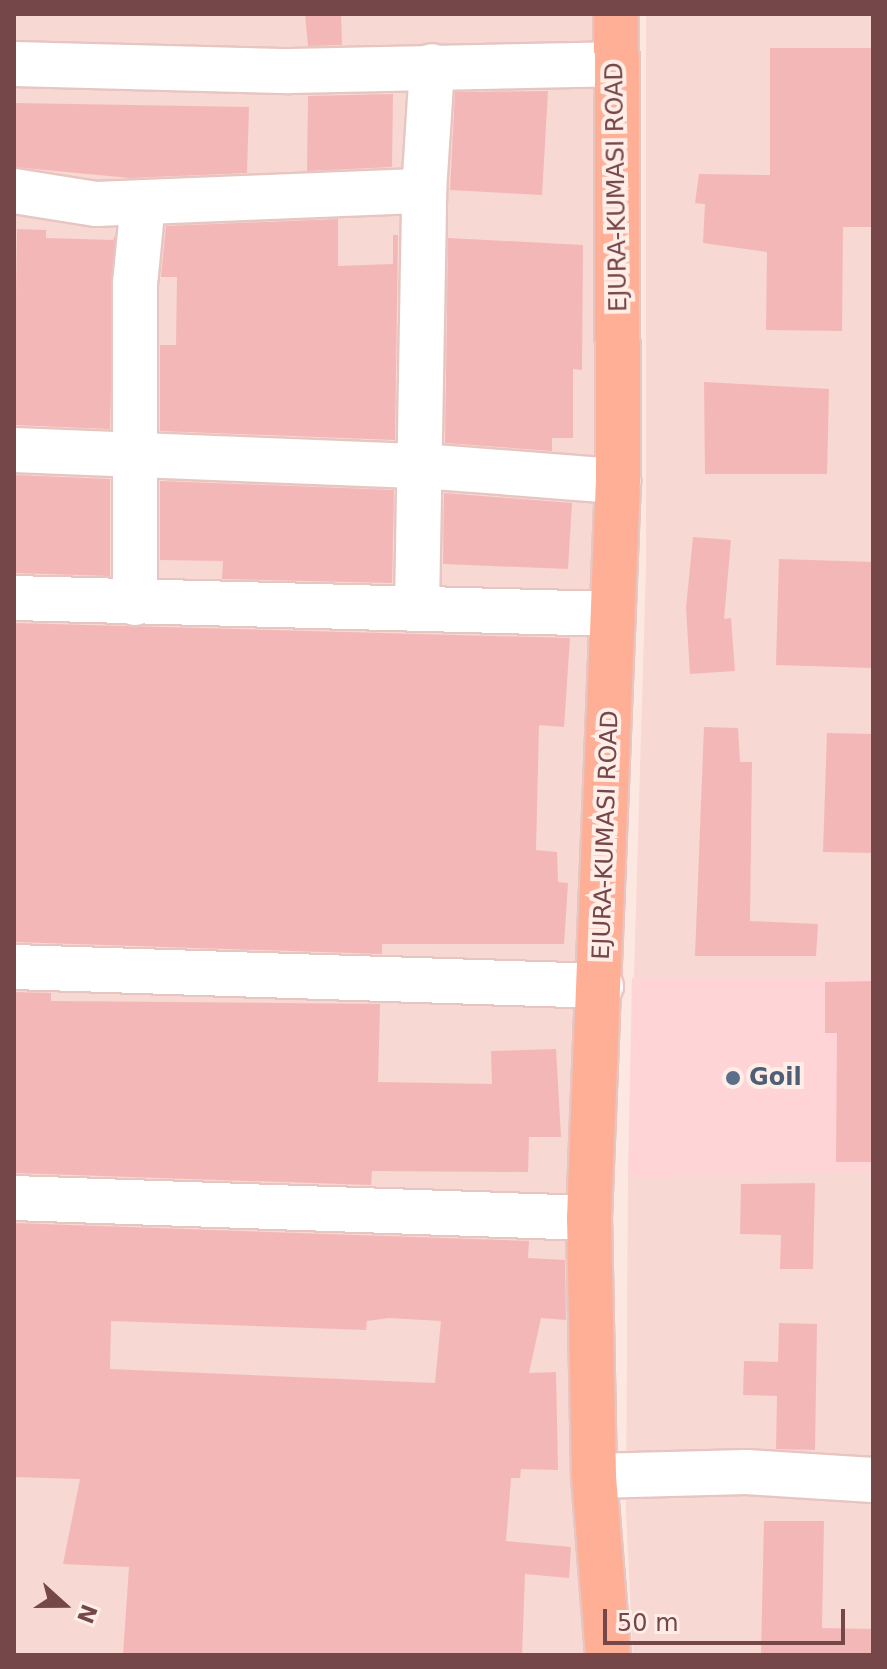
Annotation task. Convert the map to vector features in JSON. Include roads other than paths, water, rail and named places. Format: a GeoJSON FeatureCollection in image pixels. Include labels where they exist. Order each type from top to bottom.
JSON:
{"type":"FeatureCollection","features":[{"type":"Feature","properties":{"kind":"main road","name":"EJURA-KUMASI ROAD"},"geometry":{"type":"LineString","coordinates":[[608,1655],[594,1476],[589,1218],[601,986],[618,481],[616,14]]}},
{"type":"Feature","properties":{"kind":"street"},"geometry":{"type":"LineString","coordinates":[[14,64],[290,71],[614,64]]}},
{"type":"Feature","properties":{"kind":"street"},"geometry":{"type":"LineString","coordinates":[[417,607],[424,191],[432,66]]}},
{"type":"Feature","properties":{"kind":"street"},"geometry":{"type":"LineString","coordinates":[[14,191],[96,204],[424,191]]}},
{"type":"Feature","properties":{"kind":"street"},"geometry":{"type":"LineString","coordinates":[[135,603],[135,284],[143,202]]}},
{"type":"Feature","properties":{"kind":"street"},"geometry":{"type":"LineString","coordinates":[[14,450],[421,466],[618,481]]}},
{"type":"Feature","properties":{"kind":"street"},"geometry":{"type":"LineString","coordinates":[[14,598],[612,614]]}},
{"type":"Feature","properties":{"kind":"street"},"geometry":{"type":"LineString","coordinates":[[14,967],[601,986]]}},
{"type":"Feature","properties":{"kind":"street"},"geometry":{"type":"LineString","coordinates":[[14,1198],[589,1218]]}},
{"type":"Feature","properties":{"kind":"street"},"geometry":{"type":"LineString","coordinates":[[594,1476],[746,1472],[873,1480]]}},
{"type":"Feature","properties":{"kind":"place","name":"Goil"},"geometry":{"type":"Point","coordinates":[733,1078]}}]}
